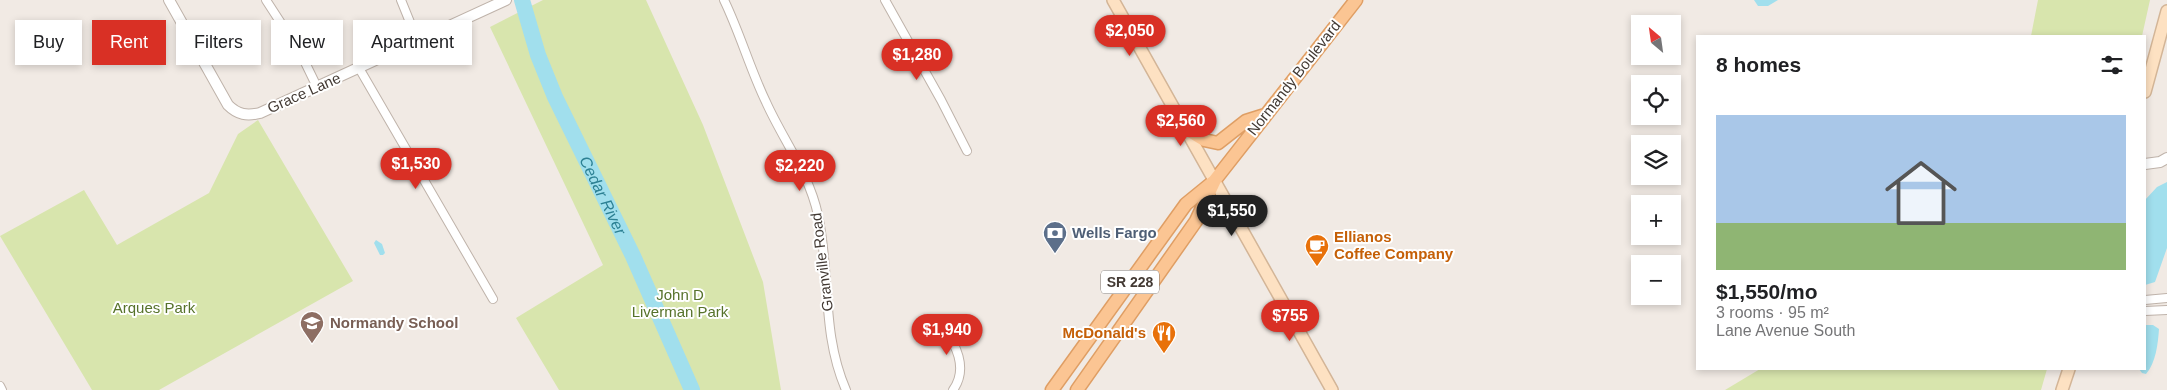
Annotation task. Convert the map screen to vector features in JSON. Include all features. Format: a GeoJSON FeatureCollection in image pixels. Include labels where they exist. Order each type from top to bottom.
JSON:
{"type":"FeatureCollection","features":[{"type":"Feature","properties":{"kind":"main road"},"geometry":{"type":"LineString","coordinates":[[1113,0],[1332,390]]}},
{"type":"Feature","properties":{"kind":"main road","name":"Normandy Boulevard"},"geometry":{"type":"LineString","coordinates":[[1077,390],[1196,221],[1215,180],[1356,0]]}},
{"type":"Feature","properties":{"kind":"main road"},"geometry":{"type":"LineString","coordinates":[[2146,88],[2167,11]]}},
{"type":"Feature","properties":{"kind":"main road"},"geometry":{"type":"LineString","coordinates":[[1186,129],[1204,140],[1218,143],[1246,121],[1265,115]]}},
{"type":"Feature","properties":{"kind":"main road","name":"Normandy Boulevard"},"geometry":{"type":"LineString","coordinates":[[1052,390],[1186,204],[1215,180]]}},
{"type":"Feature","properties":{"kind":"main road"},"geometry":{"type":"LineString","coordinates":[[2062,390],[2069,370]]}},
{"type":"Feature","properties":{"kind":"street","name":"Grace Lane"},"geometry":{"type":"LineString","coordinates":[[169,0],[228,105],[236,112],[246,115],[260,113],[366,65]]}},
{"type":"Feature","properties":{"kind":"street"},"geometry":{"type":"LineString","coordinates":[[266,0],[301,54],[317,87]]}},
{"type":"Feature","properties":{"kind":"street"},"geometry":{"type":"LineString","coordinates":[[401,0],[409,20]]}},
{"type":"Feature","properties":{"kind":"street","name":"Granville Road"},"geometry":{"type":"LineString","coordinates":[[724,0],[766,104],[799,163],[810,188],[821,231],[831,345],[838,371],[846,390]]}},
{"type":"Feature","properties":{"kind":"street"},"geometry":{"type":"LineString","coordinates":[[885,0],[967,151]]}},
{"type":"Feature","properties":{"kind":"street","name":"Grace Lane"},"geometry":{"type":"LineString","coordinates":[[464,20],[504,1]]}},
{"type":"Feature","properties":{"kind":"street"},"geometry":{"type":"LineString","coordinates":[[359,68],[493,299]]}},
{"type":"Feature","properties":{"kind":"street"},"geometry":{"type":"LineString","coordinates":[[2146,164],[2160,162],[2167,158]]}},
{"type":"Feature","properties":{"kind":"street"},"geometry":{"type":"LineString","coordinates":[[2146,300],[2167,298]]}},
{"type":"Feature","properties":{"kind":"street"},"geometry":{"type":"LineString","coordinates":[[2146,311],[2167,310]]}},
{"type":"Feature","properties":{"kind":"street"},"geometry":{"type":"LineString","coordinates":[[943,325],[953,341],[960,358],[960,371],[953,390]]}},
{"type":"Feature","properties":{"kind":"street"},"geometry":{"type":"LineString","coordinates":[[0,386],[2,390]]}},
{"type":"Feature","properties":{"kind":"green space","name":"John D Liverman Park"},"geometry":{"type":"Polygon","coordinates":[[[543,0],[646,0],[703,125],[763,282],[781,390],[559,390],[516,318],[603,265],[490,27],[543,0]]]}},
{"type":"Feature","properties":{"kind":"green space"},"geometry":{"type":"Polygon","coordinates":[[[2038,0],[2150,0],[2142,35],[2031,35],[2038,0]]]}},
{"type":"Feature","properties":{"kind":"green space","name":"Arques Park"},"geometry":{"type":"Polygon","coordinates":[[[258,120],[353,281],[159,390],[92,390],[0,236],[84,190],[117,245],[209,193],[238,134],[258,120]]]}},
{"type":"Feature","properties":{"kind":"green space"},"geometry":{"type":"Polygon","coordinates":[[[1758,370],[2047,370],[2041,390],[1725,390],[1758,370]]]}},
{"type":"Feature","properties":{"kind":"water"},"geometry":{"type":"Polygon","coordinates":[[[1754,0],[1778,0],[1768,6],[1758,6],[1754,0]]]}},
{"type":"Feature","properties":{"kind":"water"},"geometry":{"type":"Polygon","coordinates":[[[2167,182],[2167,248],[2155,282],[2146,285],[2146,199],[2157,187],[2167,182]]]}},
{"type":"Feature","properties":{"kind":"water"},"geometry":{"type":"Polygon","coordinates":[[[376,240],[382,244],[385,253],[383,255],[380,255],[374,243],[376,240]]]}},
{"type":"Feature","properties":{"kind":"water"},"geometry":{"type":"Polygon","coordinates":[[[2146,325],[2153,325],[2159,329],[2157,346],[2149,369],[2146,374],[2140,370],[2146,370],[2146,325]]]}},
{"type":"Feature","properties":{"kind":"waterway","name":"Cedar River"},"geometry":{"type":"LineString","coordinates":[[522,0],[538,55],[555,97],[633,256],[692,390]]}},
{"type":"Feature","properties":{"kind":"place","name":"Wells Fargo"},"geometry":{"type":"Point","coordinates":[1055,254]}},
{"type":"Feature","properties":{"kind":"place","name":"Ellianos Coffee Company"},"geometry":{"type":"Point","coordinates":[1317,267]}},
{"type":"Feature","properties":{"kind":"place","name":"Normandy School"},"geometry":{"type":"Point","coordinates":[312,344]}},
{"type":"Feature","properties":{"kind":"place","name":"McDonald's"},"geometry":{"type":"Point","coordinates":[1164,354]}}]}
